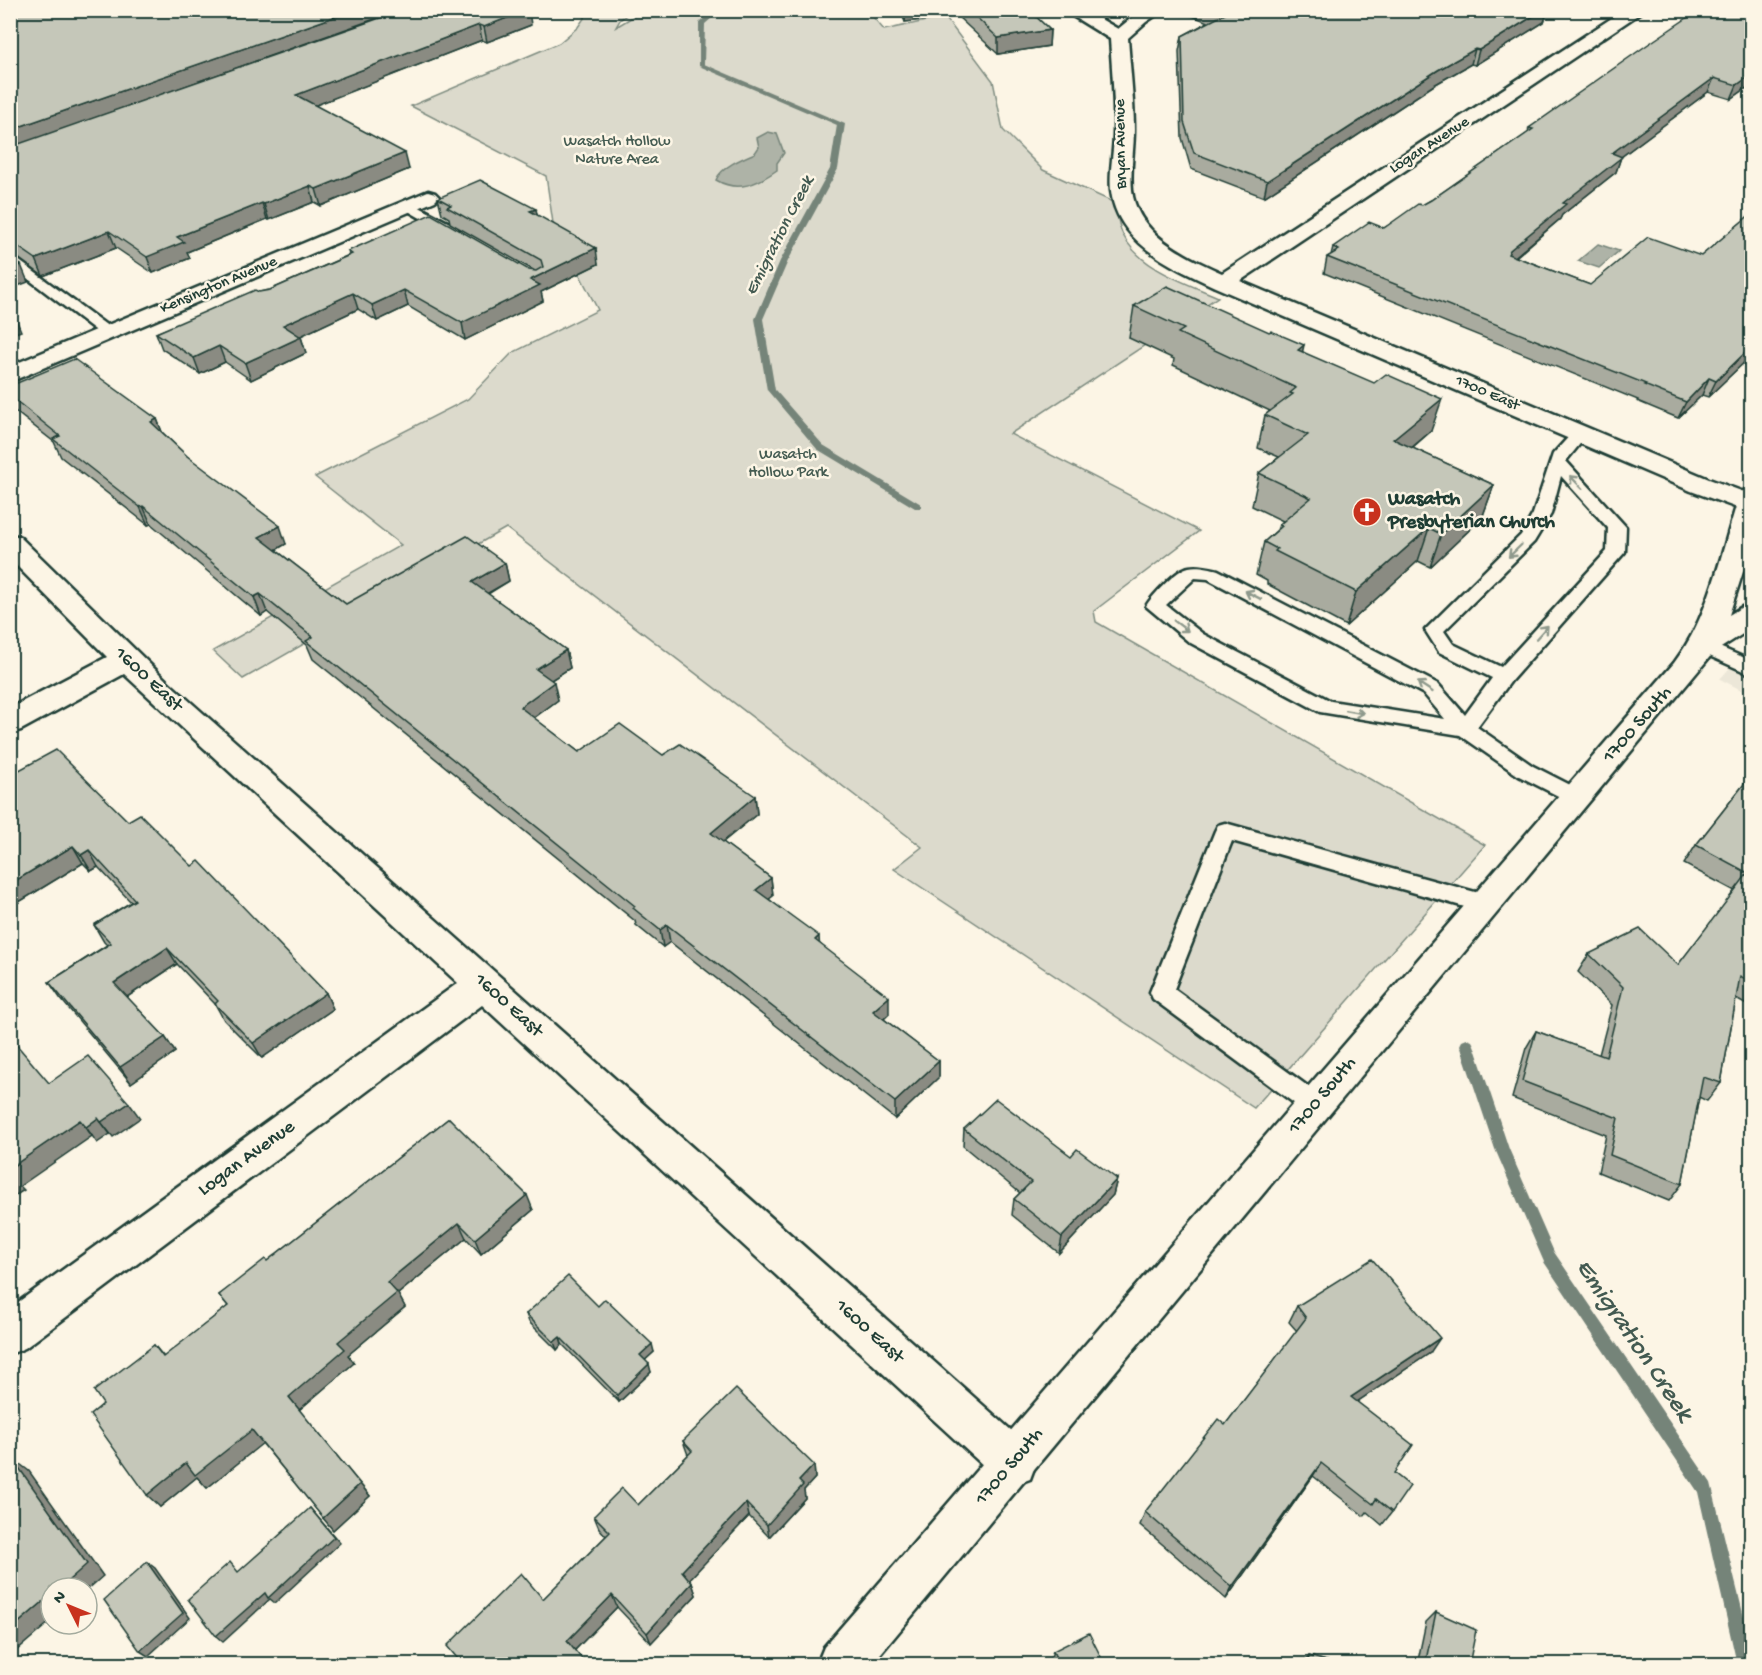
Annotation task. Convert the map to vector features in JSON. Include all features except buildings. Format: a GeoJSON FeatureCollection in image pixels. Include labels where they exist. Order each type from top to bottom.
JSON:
{"type":"FeatureCollection","features":[{"type":"Feature","properties":{"kind":"street"},"geometry":{"type":"LineString","coordinates":[[1071,10],[1119,37],[1140,18],[1156,10]]}},
{"type":"Feature","properties":{"kind":"street","name":"Logan Avenue"},"geometry":{"type":"LineString","coordinates":[[1223,282],[1637,10]]}},
{"type":"Feature","properties":{"kind":"street","name":"Bryan Avenue"},"geometry":{"type":"LineString","coordinates":[[1119,37],[1124,131],[1120,174],[1123,200],[1133,221],[1148,239],[1172,256],[1223,282]]}},
{"type":"Feature","properties":{"kind":"street","name":"Kensington Avenue"},"geometry":{"type":"LineString","coordinates":[[10,375],[418,201]]}},
{"type":"Feature","properties":{"kind":"street","name":"1700 East"},"geometry":{"type":"LineString","coordinates":[[1223,282],[1700,485],[1751,502]]}},
{"type":"Feature","properties":{"kind":"street","name":"1700 South"},"geometry":{"type":"LineString","coordinates":[[841,1665],[1685,670],[1703,646],[1751,502]]}},
{"type":"Feature","properties":{"kind":"street","name":"1600 East"},"geometry":{"type":"LineString","coordinates":[[10,543],[34,564],[125,660],[1014,1462]]}},
{"type":"Feature","properties":{"kind":"street"},"geometry":{"type":"LineString","coordinates":[[1703,646],[1752,614]]}},
{"type":"Feature","properties":{"kind":"street"},"geometry":{"type":"LineString","coordinates":[[10,722],[125,660]]}},
{"type":"Feature","properties":{"kind":"street","name":"Logan Avenue"},"geometry":{"type":"LineString","coordinates":[[10,1334],[484,984]]}},
{"type":"Feature","properties":{"kind":"lane"},"geometry":{"type":"LineString","coordinates":[[418,201],[469,240]]}},
{"type":"Feature","properties":{"kind":"lane"},"geometry":{"type":"LineString","coordinates":[[10,258],[108,333]]}},
{"type":"Feature","properties":{"kind":"lane"},"geometry":{"type":"LineString","coordinates":[[1504,676],[1446,648],[1434,630],[1528,538],[1542,514],[1557,462],[1580,434]]}},
{"type":"Feature","properties":{"kind":"lane"},"geometry":{"type":"LineString","coordinates":[[1465,729],[1504,676],[1616,552],[1617,527],[1557,462]]}},
{"type":"Feature","properties":{"kind":"lane"},"geometry":{"type":"LineString","coordinates":[[1465,729],[1328,707],[1196,638],[1155,606],[1191,572],[1212,574],[1431,689],[1465,729],[1526,771],[1577,797]]}},
{"type":"Feature","properties":{"kind":"lane"},"geometry":{"type":"LineString","coordinates":[[1703,646],[1752,669]]}},
{"type":"Feature","properties":{"kind":"lane"},"geometry":{"type":"LineString","coordinates":[[1315,1105],[1161,992],[1226,831],[1486,904]]}},
{"type":"Feature","properties":{"kind":"shaded area"},"geometry":{"type":"Polygon","coordinates":[[[768,132],[777,134],[784,153],[777,163],[777,170],[747,185],[732,186],[716,180],[727,167],[755,153],[759,147],[757,138],[768,132]]]}},
{"type":"Feature","properties":{"kind":"shaded area"},"geometry":{"type":"Polygon","coordinates":[[[1598,244],[1619,251],[1599,268],[1578,261],[1598,244]]]}},
{"type":"Feature","properties":{"kind":"shaded area"},"geometry":{"type":"Polygon","coordinates":[[[1751,644],[1751,695],[1720,679],[1751,644]]]}},
{"type":"Feature","properties":{"kind":"green space","name":"Wasatch Hollow Park"},"geometry":{"type":"Polygon","coordinates":[[[644,10],[868,11],[884,30],[945,17],[993,81],[1003,130],[1043,170],[1115,203],[1123,235],[1131,247],[1152,266],[1218,297],[1010,434],[1199,531],[1094,611],[1096,622],[1485,845],[1254,1108],[894,869],[922,847],[506,528],[243,679],[213,651],[401,545],[315,477],[468,399],[512,353],[598,310],[553,223],[546,176],[411,106],[559,43],[578,27],[589,11],[631,11],[620,20],[616,27],[644,10]]]}},
{"type":"Feature","properties":{"kind":"waterway","name":"Emigration Creek"},"geometry":{"type":"LineString","coordinates":[[718,10],[702,23],[701,65],[841,124],[834,169],[784,261],[759,319],[771,390],[820,447],[918,506]]}},
{"type":"Feature","properties":{"kind":"waterway","name":"Emigration Creek"},"geometry":{"type":"LineString","coordinates":[[1467,1045],[1502,1149],[1549,1257],[1705,1489],[1746,1664]]}},
{"type":"Feature","properties":{"kind":"place","name":"Wasatch Presbyterian Church"},"geometry":{"type":"Point","coordinates":[1367,512]}},
{"type":"Feature","properties":{"kind":"park label","name":"Wasatch Hollow Nature Area"},"geometry":{"type":"Point","coordinates":[617,151]}}]}
